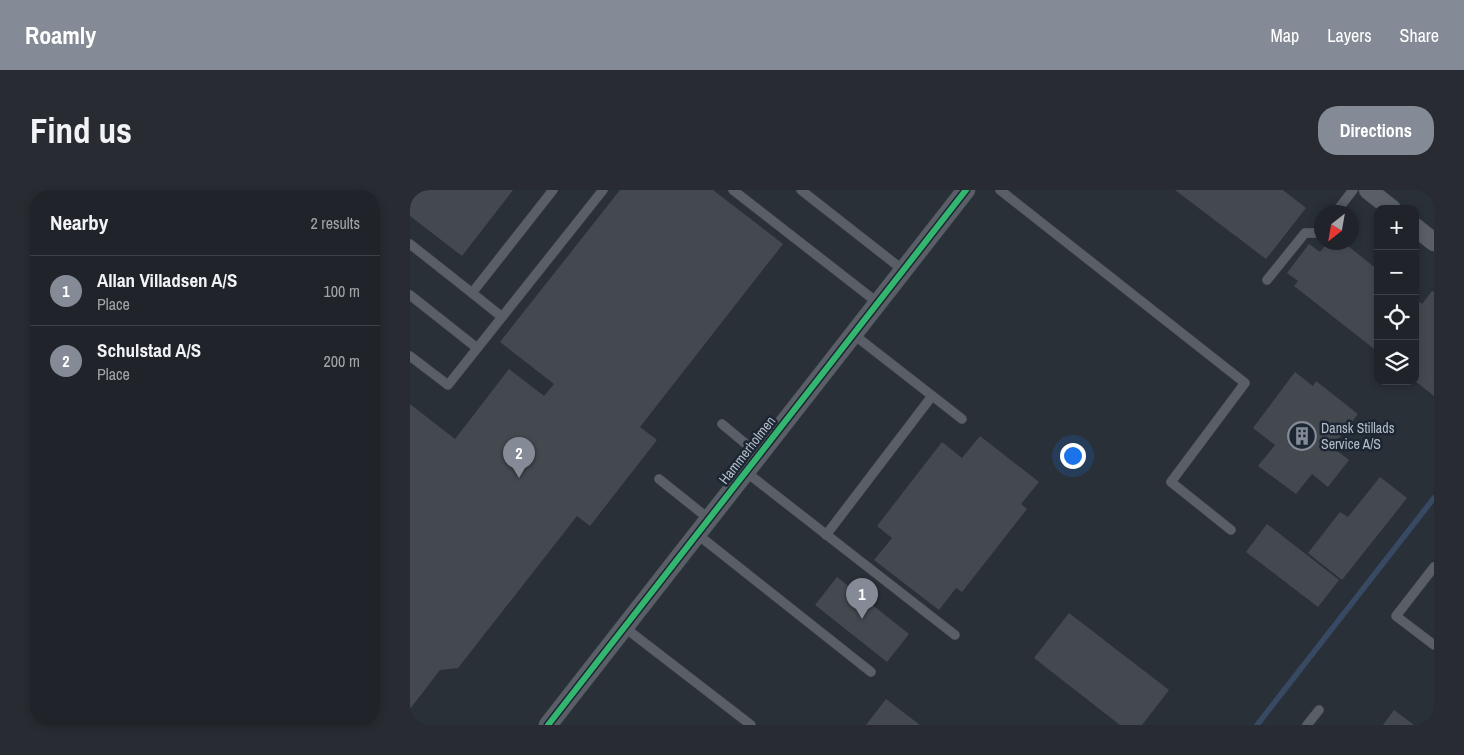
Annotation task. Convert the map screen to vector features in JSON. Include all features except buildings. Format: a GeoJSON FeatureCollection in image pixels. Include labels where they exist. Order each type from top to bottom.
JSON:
{"type":"FeatureCollection","features":[{"type":"Feature","properties":{"kind":"street","name":"Hammerholmen"},"geometry":{"type":"LineString","coordinates":[[548,725],[966,190]]}},
{"type":"Feature","properties":{"kind":"street"},"geometry":{"type":"LineString","coordinates":[[1368,190],[1387,205]]}},
{"type":"Feature","properties":{"kind":"street"},"geometry":{"type":"LineString","coordinates":[[1419,230],[1434,242]]}},
{"type":"Feature","properties":{"kind":"lane"},"geometry":{"type":"LineString","coordinates":[[472,293],[553,190]]}},
{"type":"Feature","properties":{"kind":"lane"},"geometry":{"type":"LineString","coordinates":[[410,356],[448,385],[603,190]]}},
{"type":"Feature","properties":{"kind":"lane"},"geometry":{"type":"LineString","coordinates":[[733,190],[878,303]]}},
{"type":"Feature","properties":{"kind":"lane"},"geometry":{"type":"LineString","coordinates":[[801,190],[904,270]]}},
{"type":"Feature","properties":{"kind":"lane"},"geometry":{"type":"LineString","coordinates":[[1000,190],[1245,383],[1171,482],[1231,530]]}},
{"type":"Feature","properties":{"kind":"lane"},"geometry":{"type":"LineString","coordinates":[[1342,205],[1354,190]]}},
{"type":"Feature","properties":{"kind":"lane"},"geometry":{"type":"LineString","coordinates":[[1267,280],[1305,233],[1314,232]]}},
{"type":"Feature","properties":{"kind":"lane"},"geometry":{"type":"LineString","coordinates":[[410,244],[502,317]]}},
{"type":"Feature","properties":{"kind":"lane"},"geometry":{"type":"LineString","coordinates":[[410,296],[478,348]]}},
{"type":"Feature","properties":{"kind":"lane"},"geometry":{"type":"LineString","coordinates":[[853,334],[962,419]]}},
{"type":"Feature","properties":{"kind":"lane"},"geometry":{"type":"LineString","coordinates":[[826,535],[932,396]]}},
{"type":"Feature","properties":{"kind":"lane"},"geometry":{"type":"LineString","coordinates":[[722,424],[759,455]]}},
{"type":"Feature","properties":{"kind":"lane"},"geometry":{"type":"LineString","coordinates":[[746,472],[955,635]]}},
{"type":"Feature","properties":{"kind":"lane"},"geometry":{"type":"LineString","coordinates":[[659,479],[709,519]]}},
{"type":"Feature","properties":{"kind":"lane"},"geometry":{"type":"LineString","coordinates":[[697,534],[871,672]]}},
{"type":"Feature","properties":{"kind":"lane"},"geometry":{"type":"LineString","coordinates":[[1434,567],[1396,616],[1434,645]]}},
{"type":"Feature","properties":{"kind":"lane"},"geometry":{"type":"LineString","coordinates":[[624,628],[751,725]]}},
{"type":"Feature","properties":{"kind":"lane"},"geometry":{"type":"LineString","coordinates":[[1308,725],[1319,710]]}},
{"type":"Feature","properties":{"kind":"waterway"},"geometry":{"type":"LineString","coordinates":[[1257,725],[1434,498]]}},
{"type":"Feature","properties":{"kind":"cycle path"},"geometry":{"type":"LineString","coordinates":[[548,725],[966,190]]}},
{"type":"Feature","properties":{"kind":"place","name":"Dansk Stillads Service A/S"},"geometry":{"type":"Point","coordinates":[1302,436]}},
{"type":"Feature","properties":{"kind":"place","name":"Schulstad A/S"},"geometry":{"type":"Point","coordinates":[519,478]}},
{"type":"Feature","properties":{"kind":"place","name":"Allan Villadsen A/S"},"geometry":{"type":"Point","coordinates":[862,619]}}]}
